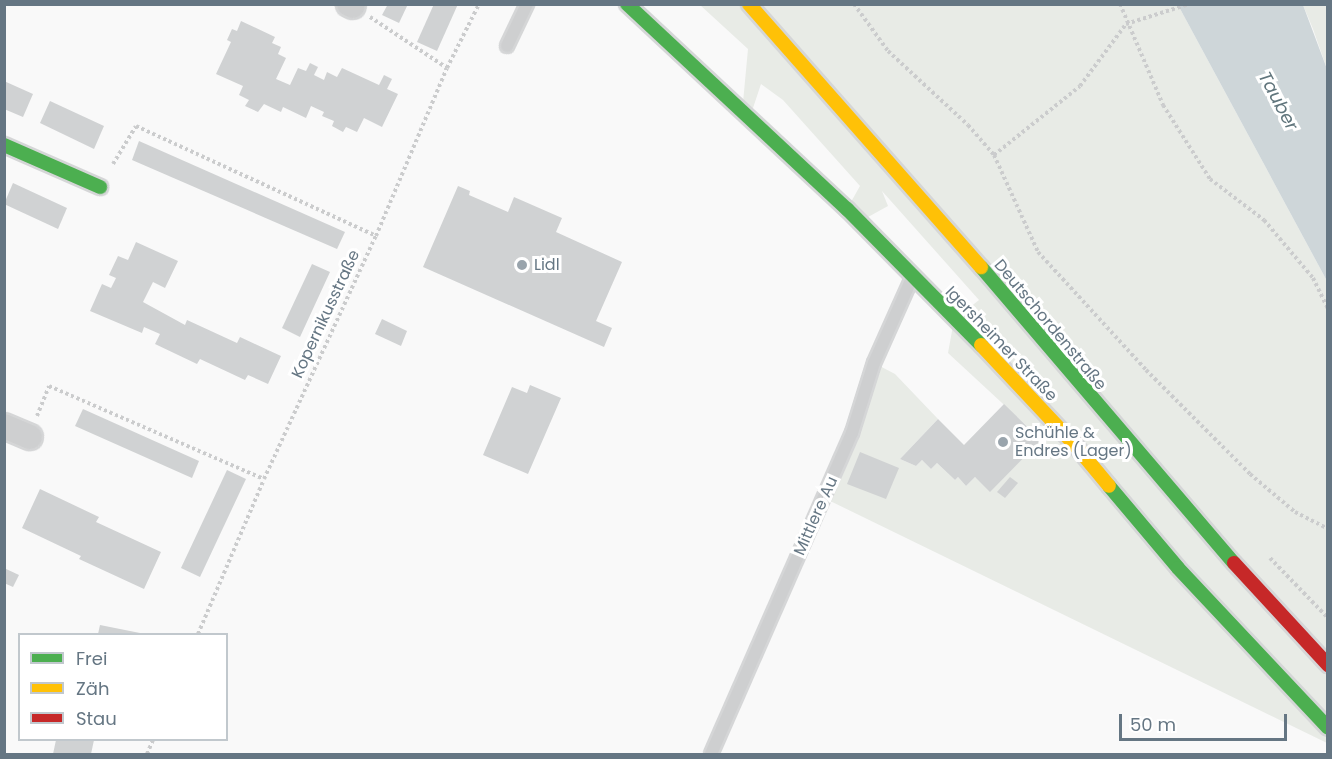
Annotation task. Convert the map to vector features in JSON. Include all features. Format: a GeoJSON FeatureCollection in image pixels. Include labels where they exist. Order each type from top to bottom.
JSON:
{"type":"FeatureCollection","features":[{"type":"Feature","properties":{"kind":"street","name":"Igersheimer Straße"},"geometry":{"type":"LineString","coordinates":[[627,4],[840,202],[913,276],[1075,445],[1178,568],[1328,728]]}},
{"type":"Feature","properties":{"kind":"street","name":"Deutschordenstraße"},"geometry":{"type":"LineString","coordinates":[[749,4],[923,199],[1227,556],[1328,665]]}},
{"type":"Feature","properties":{"kind":"street"},"geometry":{"type":"LineString","coordinates":[[4,145],[100,187]]}},
{"type":"Feature","properties":{"kind":"street"},"geometry":{"type":"LineString","coordinates":[[4,426],[34,426]]}},
{"type":"Feature","properties":{"kind":"lane"},"geometry":{"type":"LineString","coordinates":[[507,46],[527,4]]}},
{"type":"Feature","properties":{"kind":"lane","name":"Mittlere Au"},"geometry":{"type":"LineString","coordinates":[[711,754],[852,433],[873,363],[913,276]]}},
{"type":"Feature","properties":{"kind":"path","name":"Kopernikusstraße"},"geometry":{"type":"LineString","coordinates":[[198,633],[264,479],[376,236],[447,68],[479,4]]}},
{"type":"Feature","properties":{"kind":"path"},"geometry":{"type":"LineString","coordinates":[[854,4],[888,51],[968,125],[994,155],[1038,252],[1146,370],[1250,474],[1295,513],[1328,529]]}},
{"type":"Feature","properties":{"kind":"path"},"geometry":{"type":"LineString","coordinates":[[1120,4],[1126,24],[1163,105],[1210,178],[1264,220],[1313,278],[1328,309]]}},
{"type":"Feature","properties":{"kind":"path"},"geometry":{"type":"LineString","coordinates":[[994,155],[1080,86],[1126,24],[1189,4]]}},
{"type":"Feature","properties":{"kind":"path"},"geometry":{"type":"LineString","coordinates":[[351,5],[447,68]]}},
{"type":"Feature","properties":{"kind":"path"},"geometry":{"type":"LineString","coordinates":[[100,187],[135,126],[376,236]]}},
{"type":"Feature","properties":{"kind":"path"},"geometry":{"type":"LineString","coordinates":[[34,426],[49,386],[264,479]]}},
{"type":"Feature","properties":{"kind":"shaded area"},"geometry":{"type":"Polygon","coordinates":[[[700,5],[1178,5],[1327,281],[1327,743],[824,498],[874,363],[895,374],[938,419],[900,459],[916,466],[922,460],[931,469],[937,463],[955,480],[958,477],[966,486],[975,477],[990,491],[1041,439],[948,353],[954,320],[979,300],[882,191],[888,206],[859,222],[847,209],[860,186],[783,100],[761,84],[749,120],[742,113],[748,49],[700,5]]]}},
{"type":"Feature","properties":{"kind":"shaded area"},"geometry":{"type":"Polygon","coordinates":[[[1303,5],[1327,5],[1327,69],[1313,29],[1303,5]]]}},
{"type":"Feature","properties":{"kind":"water","name":"Tauber"},"geometry":{"type":"Polygon","coordinates":[[[1178,5],[1303,5],[1327,69],[1327,281],[1178,5]]]}},
{"type":"Feature","properties":{"kind":"building"},"geometry":{"type":"Polygon","coordinates":[[[388,4],[408,4],[399,23],[382,15],[388,4]]]}},
{"type":"Feature","properties":{"kind":"building"},"geometry":{"type":"Polygon","coordinates":[[[434,4],[458,4],[437,51],[417,42],[434,4]]]}},
{"type":"Feature","properties":{"kind":"building"},"geometry":{"type":"Polygon","coordinates":[[[241,21],[275,37],[272,43],[281,47],[278,54],[286,58],[276,79],[290,85],[298,68],[306,71],[310,63],[318,67],[314,75],[324,80],[327,72],[337,77],[342,68],[379,85],[384,75],[392,79],[387,89],[398,94],[382,127],[364,118],[357,132],[346,127],[343,132],[332,126],[334,121],[322,116],[324,112],[311,106],[306,118],[283,107],[281,112],[264,104],[258,112],[245,106],[249,100],[239,95],[243,86],[216,74],[231,42],[227,40],[232,29],[237,31],[241,21]]]}},
{"type":"Feature","properties":{"kind":"building"},"geometry":{"type":"Polygon","coordinates":[[[4,81],[33,94],[23,117],[4,109],[4,81]]]}},
{"type":"Feature","properties":{"kind":"building"},"geometry":{"type":"Polygon","coordinates":[[[50,101],[104,126],[94,149],[40,123],[50,101]]]}},
{"type":"Feature","properties":{"kind":"building"},"geometry":{"type":"Polygon","coordinates":[[[139,141],[345,232],[337,249],[132,160],[139,141]]]}},
{"type":"Feature","properties":{"kind":"building"},"geometry":{"type":"Polygon","coordinates":[[[13,183],[67,208],[58,229],[4,204],[13,183]]]}},
{"type":"Feature","properties":{"kind":"building","name":"Lidl"},"geometry":{"type":"Polygon","coordinates":[[[458,186],[470,191],[469,195],[508,212],[514,197],[562,218],[556,232],[622,262],[596,321],[612,328],[604,347],[423,267],[458,186]]]}},
{"type":"Feature","properties":{"kind":"building"},"geometry":{"type":"Polygon","coordinates":[[[136,242],[178,261],[165,288],[153,282],[143,302],[185,325],[187,320],[237,343],[240,337],[281,356],[268,384],[248,375],[245,380],[200,359],[197,364],[155,344],[160,334],[144,327],[142,333],[90,311],[102,284],[111,288],[116,278],[109,275],[118,256],[128,260],[136,242]]]}},
{"type":"Feature","properties":{"kind":"building"},"geometry":{"type":"Polygon","coordinates":[[[312,264],[330,272],[300,337],[282,328],[312,264]]]}},
{"type":"Feature","properties":{"kind":"building"},"geometry":{"type":"Polygon","coordinates":[[[382,319],[407,331],[401,346],[375,334],[382,319]]]}},
{"type":"Feature","properties":{"kind":"building"},"geometry":{"type":"Polygon","coordinates":[[[530,385],[561,398],[528,474],[483,455],[512,387],[527,393],[530,385]]]}},
{"type":"Feature","properties":{"kind":"building"},"geometry":{"type":"Polygon","coordinates":[[[1004,404],[1041,440],[990,492],[975,477],[966,486],[958,477],[955,480],[937,463],[931,469],[922,460],[916,466],[900,459],[938,419],[964,445],[1004,404]]]}},
{"type":"Feature","properties":{"kind":"building"},"geometry":{"type":"Polygon","coordinates":[[[83,409],[199,461],[192,478],[75,426],[83,409]]]}},
{"type":"Feature","properties":{"kind":"building"},"geometry":{"type":"Polygon","coordinates":[[[860,452],[899,468],[886,499],[847,484],[860,452]]]}},
{"type":"Feature","properties":{"kind":"building"},"geometry":{"type":"Polygon","coordinates":[[[227,470],[246,479],[200,577],[181,568],[227,470]]]}},
{"type":"Feature","properties":{"kind":"building"},"geometry":{"type":"Polygon","coordinates":[[[1010,477],[1018,483],[1005,498],[997,492],[1010,477]]]}},
{"type":"Feature","properties":{"kind":"building"},"geometry":{"type":"Polygon","coordinates":[[[40,489],[99,517],[96,522],[161,552],[144,589],[79,559],[81,556],[22,528],[40,489]]]}},
{"type":"Feature","properties":{"kind":"building"},"geometry":{"type":"Polygon","coordinates":[[[4,568],[19,575],[13,587],[4,583],[4,568]]]}},
{"type":"Feature","properties":{"kind":"building"},"geometry":{"type":"Polygon","coordinates":[[[100,625],[140,633],[98,633],[100,625]]]}},
{"type":"Feature","properties":{"kind":"building"},"geometry":{"type":"Polygon","coordinates":[[[56,741],[94,741],[91,754],[53,754],[56,741]]]}},
{"type":"Feature","properties":{"kind":"traffic: fast"},"geometry":{"type":"LineString","coordinates":[[627,4],[847,209],[981,345]]}},
{"type":"Feature","properties":{"kind":"traffic: fast"},"geometry":{"type":"LineString","coordinates":[[4,145],[100,187]]}},
{"type":"Feature","properties":{"kind":"traffic: fast"},"geometry":{"type":"LineString","coordinates":[[981,267],[1234,563]]}},
{"type":"Feature","properties":{"kind":"traffic: fast"},"geometry":{"type":"LineString","coordinates":[[1109,486],[1178,568],[1328,728]]}},
{"type":"Feature","properties":{"kind":"traffic: slow"},"geometry":{"type":"LineString","coordinates":[[749,4],[981,267]]}},
{"type":"Feature","properties":{"kind":"traffic: slow"},"geometry":{"type":"LineString","coordinates":[[981,345],[1075,445],[1109,486]]}},
{"type":"Feature","properties":{"kind":"traffic: jam"},"geometry":{"type":"LineString","coordinates":[[1234,563],[1328,665]]}},
{"type":"Feature","properties":{"kind":"place","name":"Lidl"},"geometry":{"type":"Point","coordinates":[522,265]}},
{"type":"Feature","properties":{"kind":"place","name":"Schühle & Endres (Lager)"},"geometry":{"type":"Point","coordinates":[1003,442]}}]}
